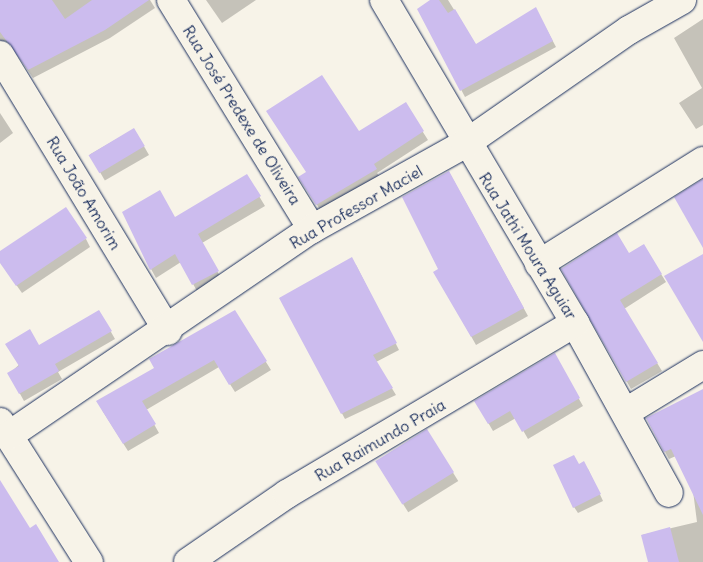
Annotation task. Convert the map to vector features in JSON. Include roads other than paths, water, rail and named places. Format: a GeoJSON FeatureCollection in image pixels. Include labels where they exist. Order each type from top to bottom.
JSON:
{"type":"FeatureCollection","features":[{"type":"Feature","properties":{"kind":"street","name":"Rua José Predexe de Oliveira"},"geometry":{"type":"LineString","coordinates":[[171,0],[312,229]]}},
{"type":"Feature","properties":{"kind":"street","name":"Rua Jathi Moura Aguiar"},"geometry":{"type":"LineString","coordinates":[[384,0],[465,144],[575,323],[626,412],[669,493]]}},
{"type":"Feature","properties":{"kind":"street","name":"Rua Professor Maciel"},"geometry":{"type":"LineString","coordinates":[[4,429],[168,331],[312,229],[465,144],[629,30],[682,0]]}},
{"type":"Feature","properties":{"kind":"street","name":"Rua João Amorim"},"geometry":{"type":"LineString","coordinates":[[0,55],[168,331]]}},
{"type":"Feature","properties":{"kind":"street"},"geometry":{"type":"LineString","coordinates":[[539,264],[703,161]]}},
{"type":"Feature","properties":{"kind":"street","name":"Rua Raimundo Praia"},"geometry":{"type":"LineString","coordinates":[[188,562],[287,494],[575,323]]}},
{"type":"Feature","properties":{"kind":"street"},"geometry":{"type":"LineString","coordinates":[[626,412],[703,364]]}},
{"type":"Feature","properties":{"kind":"street"},"geometry":{"type":"LineString","coordinates":[[4,429],[89,562]]}}]}
